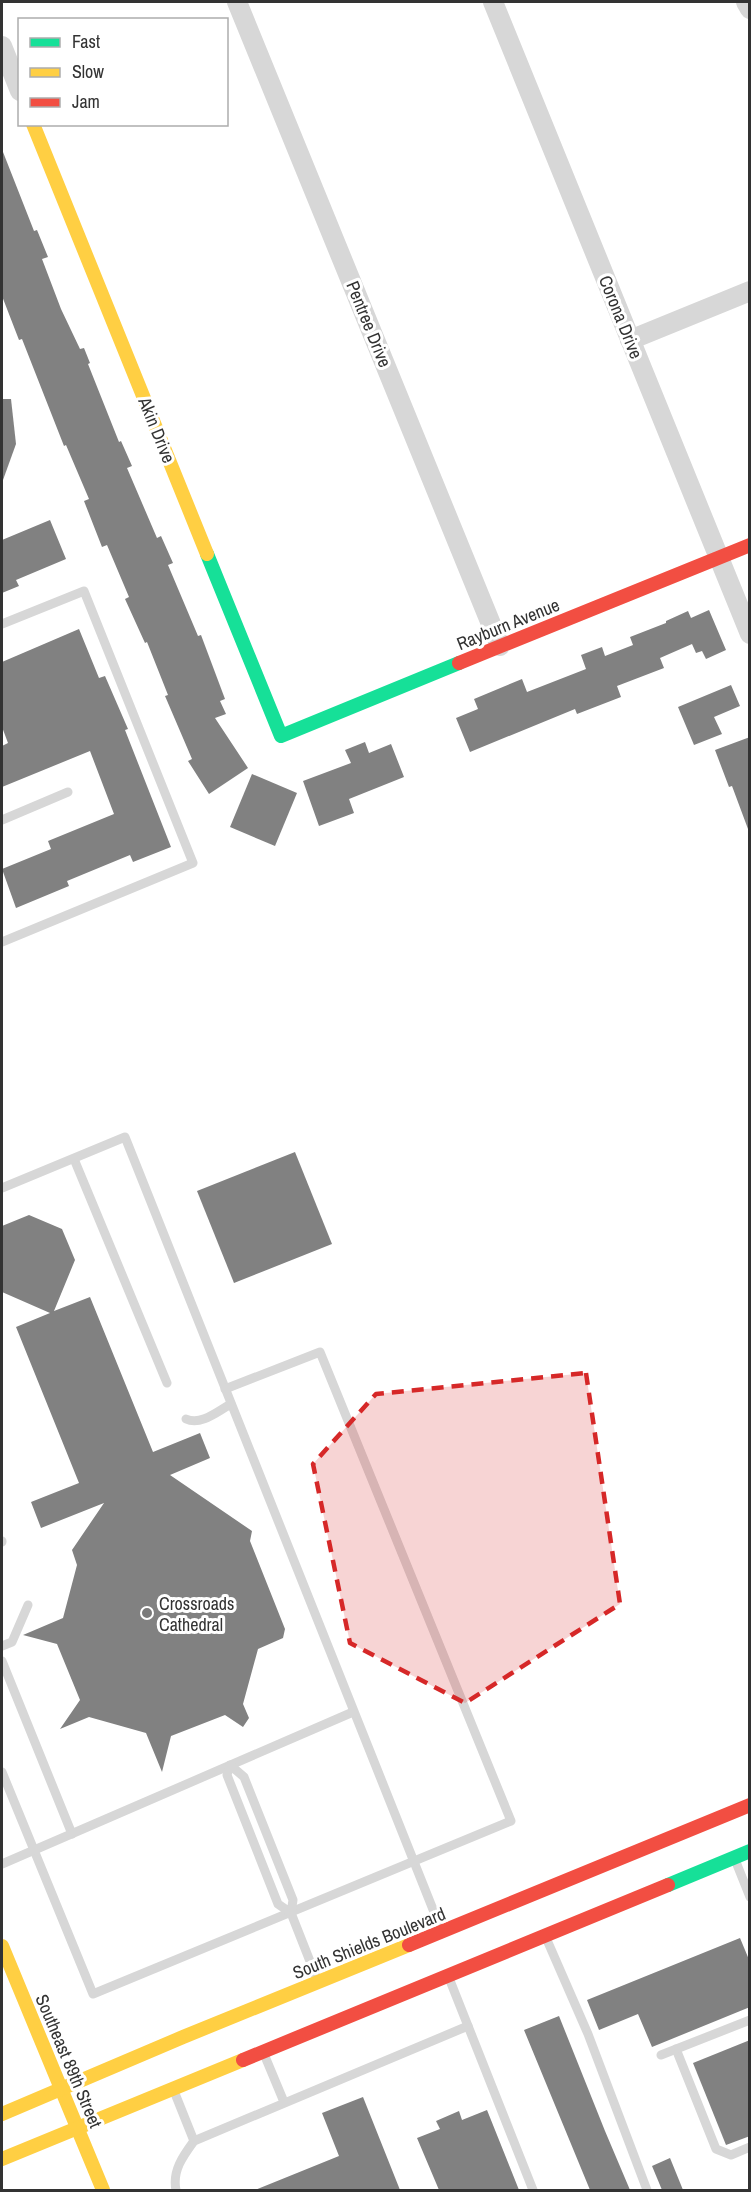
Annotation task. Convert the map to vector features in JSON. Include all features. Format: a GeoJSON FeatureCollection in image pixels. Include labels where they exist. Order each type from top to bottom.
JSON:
{"type":"FeatureCollection","features":[{"type":"Feature","properties":{"kind":"main road","name":"Akin Drive"},"geometry":{"type":"LineString","coordinates":[[34,126],[281,736]]}},
{"type":"Feature","properties":{"kind":"main road","name":"Rayburn Avenue"},"geometry":{"type":"LineString","coordinates":[[281,736],[750,544]]}},
{"type":"Feature","properties":{"kind":"main road","name":"South Shields Boulevard"},"geometry":{"type":"LineString","coordinates":[[2,2114],[183,2037],[318,1983],[443,1938],[750,1805]]}},
{"type":"Feature","properties":{"kind":"main road"},"geometry":{"type":"LineString","coordinates":[[2,2159],[264,2052],[448,1970],[545,1936],[750,1851]]}},
{"type":"Feature","properties":{"kind":"main road","name":"Southeast 89th Street"},"geometry":{"type":"LineString","coordinates":[[2,1946],[103,2190]]}},
{"type":"Feature","properties":{"kind":"street","name":"Pentree Drive"},"geometry":{"type":"LineString","coordinates":[[237,2],[500,646]]}},
{"type":"Feature","properties":{"kind":"street","name":"Corona Drive"},"geometry":{"type":"LineString","coordinates":[[493,2],[750,633]]}},
{"type":"Feature","properties":{"kind":"street"},"geometry":{"type":"LineString","coordinates":[[746,2],[750,9]]}},
{"type":"Feature","properties":{"kind":"street"},"geometry":{"type":"LineString","coordinates":[[2,46],[18,86]]}},
{"type":"Feature","properties":{"kind":"street"},"geometry":{"type":"LineString","coordinates":[[630,340],[750,291]]}},
{"type":"Feature","properties":{"kind":"lane"},"geometry":{"type":"LineString","coordinates":[[2,624],[84,591],[193,863],[2,942]]}},
{"type":"Feature","properties":{"kind":"lane"},"geometry":{"type":"LineString","coordinates":[[2,820],[68,792]]}},
{"type":"Feature","properties":{"kind":"lane"},"geometry":{"type":"LineString","coordinates":[[2,1188],[125,1137],[414,1860],[443,1938]]}},
{"type":"Feature","properties":{"kind":"lane"},"geometry":{"type":"LineString","coordinates":[[74,1159],[167,1383]]}},
{"type":"Feature","properties":{"kind":"lane"},"geometry":{"type":"LineString","coordinates":[[2,1772],[93,1994],[511,1821],[320,1352],[225,1389]]}},
{"type":"Feature","properties":{"kind":"lane"},"geometry":{"type":"LineString","coordinates":[[186,1419],[200,1420],[231,1404]]}},
{"type":"Feature","properties":{"kind":"lane"},"geometry":{"type":"LineString","coordinates":[[2,1646],[12,1642],[28,1605]]}},
{"type":"Feature","properties":{"kind":"lane"},"geometry":{"type":"LineString","coordinates":[[2,1661],[72,1834]]}},
{"type":"Feature","properties":{"kind":"lane"},"geometry":{"type":"LineString","coordinates":[[2,1864],[353,1712]]}},
{"type":"Feature","properties":{"kind":"lane"},"geometry":{"type":"LineString","coordinates":[[230,1765],[227,1775],[278,1904],[291,1913]]}},
{"type":"Feature","properties":{"kind":"lane"},"geometry":{"type":"LineString","coordinates":[[230,1765],[244,1777],[293,1900],[291,1913],[318,1983]]}},
{"type":"Feature","properties":{"kind":"lane"},"geometry":{"type":"LineString","coordinates":[[734,1857],[750,1897]]}},
{"type":"Feature","properties":{"kind":"lane"},"geometry":{"type":"LineString","coordinates":[[545,1936],[588,2034],[647,2190]]}},
{"type":"Feature","properties":{"kind":"lane"},"geometry":{"type":"LineString","coordinates":[[448,1970],[533,2190]]}},
{"type":"Feature","properties":{"kind":"lane"},"geometry":{"type":"LineString","coordinates":[[661,2055],[750,2020]]}},
{"type":"Feature","properties":{"kind":"lane"},"geometry":{"type":"LineString","coordinates":[[176,2190],[174,2180],[181,2158],[194,2141],[468,2026]]}},
{"type":"Feature","properties":{"kind":"lane"},"geometry":{"type":"LineString","coordinates":[[676,2049],[716,2149],[731,2155],[750,2147]]}},
{"type":"Feature","properties":{"kind":"lane"},"geometry":{"type":"LineString","coordinates":[[264,2052],[284,2102]]}},
{"type":"Feature","properties":{"kind":"lane"},"geometry":{"type":"LineString","coordinates":[[173,2089],[194,2141]]}},
{"type":"Feature","properties":{"kind":"highlighted area"},"geometry":{"type":"Polygon","coordinates":[[[586,1373],[620,1604],[465,1703],[350,1643],[313,1464],[376,1394],[586,1373]]]}},
{"type":"Feature","properties":{"kind":"building"},"geometry":{"type":"Polygon","coordinates":[[[3,152],[34,231],[37,230],[48,257],[42,259],[61,309],[80,349],[84,348],[90,363],[88,364],[119,442],[121,441],[132,466],[127,468],[157,538],[161,536],[173,563],[168,565],[198,636],[201,635],[225,699],[220,701],[226,714],[215,718],[248,768],[209,794],[188,761],[192,759],[165,696],[168,695],[147,642],[145,643],[125,599],[129,597],[107,545],[102,547],[84,501],[89,499],[66,445],[64,446],[22,339],[19,340],[2,296],[3,152]]]}},
{"type":"Feature","properties":{"kind":"building"},"geometry":{"type":"Polygon","coordinates":[[[2,399],[11,399],[16,444],[3,480],[2,399]]]}},
{"type":"Feature","properties":{"kind":"building"},"geometry":{"type":"Polygon","coordinates":[[[50,520],[66,559],[16,580],[19,586],[2,593],[2,540],[50,520]]]}},
{"type":"Feature","properties":{"kind":"building"},"geometry":{"type":"Polygon","coordinates":[[[709,610],[726,650],[706,659],[702,651],[696,653],[692,644],[660,658],[664,668],[617,686],[621,697],[577,714],[575,709],[470,752],[456,718],[478,709],[474,699],[522,679],[527,692],[586,669],[581,655],[602,647],[605,656],[633,645],[630,637],[666,623],[688,611],[691,618],[709,610]]]}},
{"type":"Feature","properties":{"kind":"building"},"geometry":{"type":"Polygon","coordinates":[[[79,629],[99,678],[105,676],[128,729],[125,730],[171,847],[133,862],[130,855],[67,881],[69,886],[16,908],[2,869],[51,849],[48,841],[114,814],[90,751],[2,787],[2,746],[8,743],[2,727],[2,662],[79,629]]]}},
{"type":"Feature","properties":{"kind":"building"},"geometry":{"type":"Polygon","coordinates":[[[731,685],[740,706],[714,717],[722,734],[694,745],[678,707],[731,685]]]}},
{"type":"Feature","properties":{"kind":"building"},"geometry":{"type":"Polygon","coordinates":[[[750,737],[750,829],[748,829],[732,786],[729,787],[715,750],[750,737]]]}},
{"type":"Feature","properties":{"kind":"building"},"geometry":{"type":"Polygon","coordinates":[[[365,742],[369,753],[391,744],[404,777],[349,799],[354,813],[319,826],[303,781],[351,763],[345,750],[365,742]]]}},
{"type":"Feature","properties":{"kind":"building"},"geometry":{"type":"Polygon","coordinates":[[[252,774],[297,793],[275,846],[230,827],[252,774]]]}},
{"type":"Feature","properties":{"kind":"building"},"geometry":{"type":"Polygon","coordinates":[[[295,1152],[332,1244],[234,1283],[197,1191],[295,1152]]]}},
{"type":"Feature","properties":{"kind":"building"},"geometry":{"type":"Polygon","coordinates":[[[29,1215],[62,1229],[75,1260],[54,1311],[90,1297],[153,1452],[200,1433],[210,1458],[170,1475],[252,1531],[250,1541],[285,1629],[283,1638],[258,1649],[243,1704],[249,1718],[243,1727],[225,1715],[171,1736],[162,1772],[146,1733],[89,1717],[60,1729],[80,1700],[57,1644],[23,1635],[63,1618],[77,1565],[72,1550],[104,1503],[41,1528],[31,1502],[79,1483],[16,1327],[50,1313],[2,1292],[2,1226],[29,1215]]]}},
{"type":"Feature","properties":{"kind":"building"},"geometry":{"type":"Polygon","coordinates":[[[740,1938],[750,1962],[750,2007],[652,2047],[638,2014],[599,2030],[587,2000],[740,1938]]]}},
{"type":"Feature","properties":{"kind":"building"},"geometry":{"type":"Polygon","coordinates":[[[559,2016],[630,2190],[590,2190],[524,2030],[559,2016]]]}},
{"type":"Feature","properties":{"kind":"building"},"geometry":{"type":"Polygon","coordinates":[[[750,2040],[750,2136],[726,2145],[693,2063],[750,2040]]]}},
{"type":"Feature","properties":{"kind":"building"},"geometry":{"type":"Polygon","coordinates":[[[363,2097],[400,2190],[255,2190],[339,2156],[322,2113],[363,2097]]]}},
{"type":"Feature","properties":{"kind":"building"},"geometry":{"type":"Polygon","coordinates":[[[487,2110],[519,2190],[439,2190],[417,2138],[440,2129],[436,2121],[459,2111],[462,2120],[487,2110]]]}},
{"type":"Feature","properties":{"kind":"building"},"geometry":{"type":"Polygon","coordinates":[[[670,2158],[683,2190],[662,2190],[652,2166],[670,2158]]]}},
{"type":"Feature","properties":{"kind":"traffic: fast"},"geometry":{"type":"LineString","coordinates":[[207,554],[281,736],[459,663]]}},
{"type":"Feature","properties":{"kind":"traffic: fast"},"geometry":{"type":"LineString","coordinates":[[668,1885],[750,1851]]}},
{"type":"Feature","properties":{"kind":"traffic: slow"},"geometry":{"type":"LineString","coordinates":[[34,126],[207,554]]}},
{"type":"Feature","properties":{"kind":"traffic: slow"},"geometry":{"type":"LineString","coordinates":[[2,2114],[409,1945]]}},
{"type":"Feature","properties":{"kind":"traffic: slow"},"geometry":{"type":"LineString","coordinates":[[2,1946],[103,2190]]}},
{"type":"Feature","properties":{"kind":"traffic: slow"},"geometry":{"type":"LineString","coordinates":[[2,2159],[243,2060]]}},
{"type":"Feature","properties":{"kind":"traffic: jam"},"geometry":{"type":"LineString","coordinates":[[459,663],[750,545]]}},
{"type":"Feature","properties":{"kind":"traffic: jam"},"geometry":{"type":"LineString","coordinates":[[409,1945],[750,1805]]}},
{"type":"Feature","properties":{"kind":"traffic: jam"},"geometry":{"type":"LineString","coordinates":[[243,2060],[668,1885]]}},
{"type":"Feature","properties":{"kind":"place","name":"Crossroads Cathedral"},"geometry":{"type":"Point","coordinates":[147,1613]}}]}
